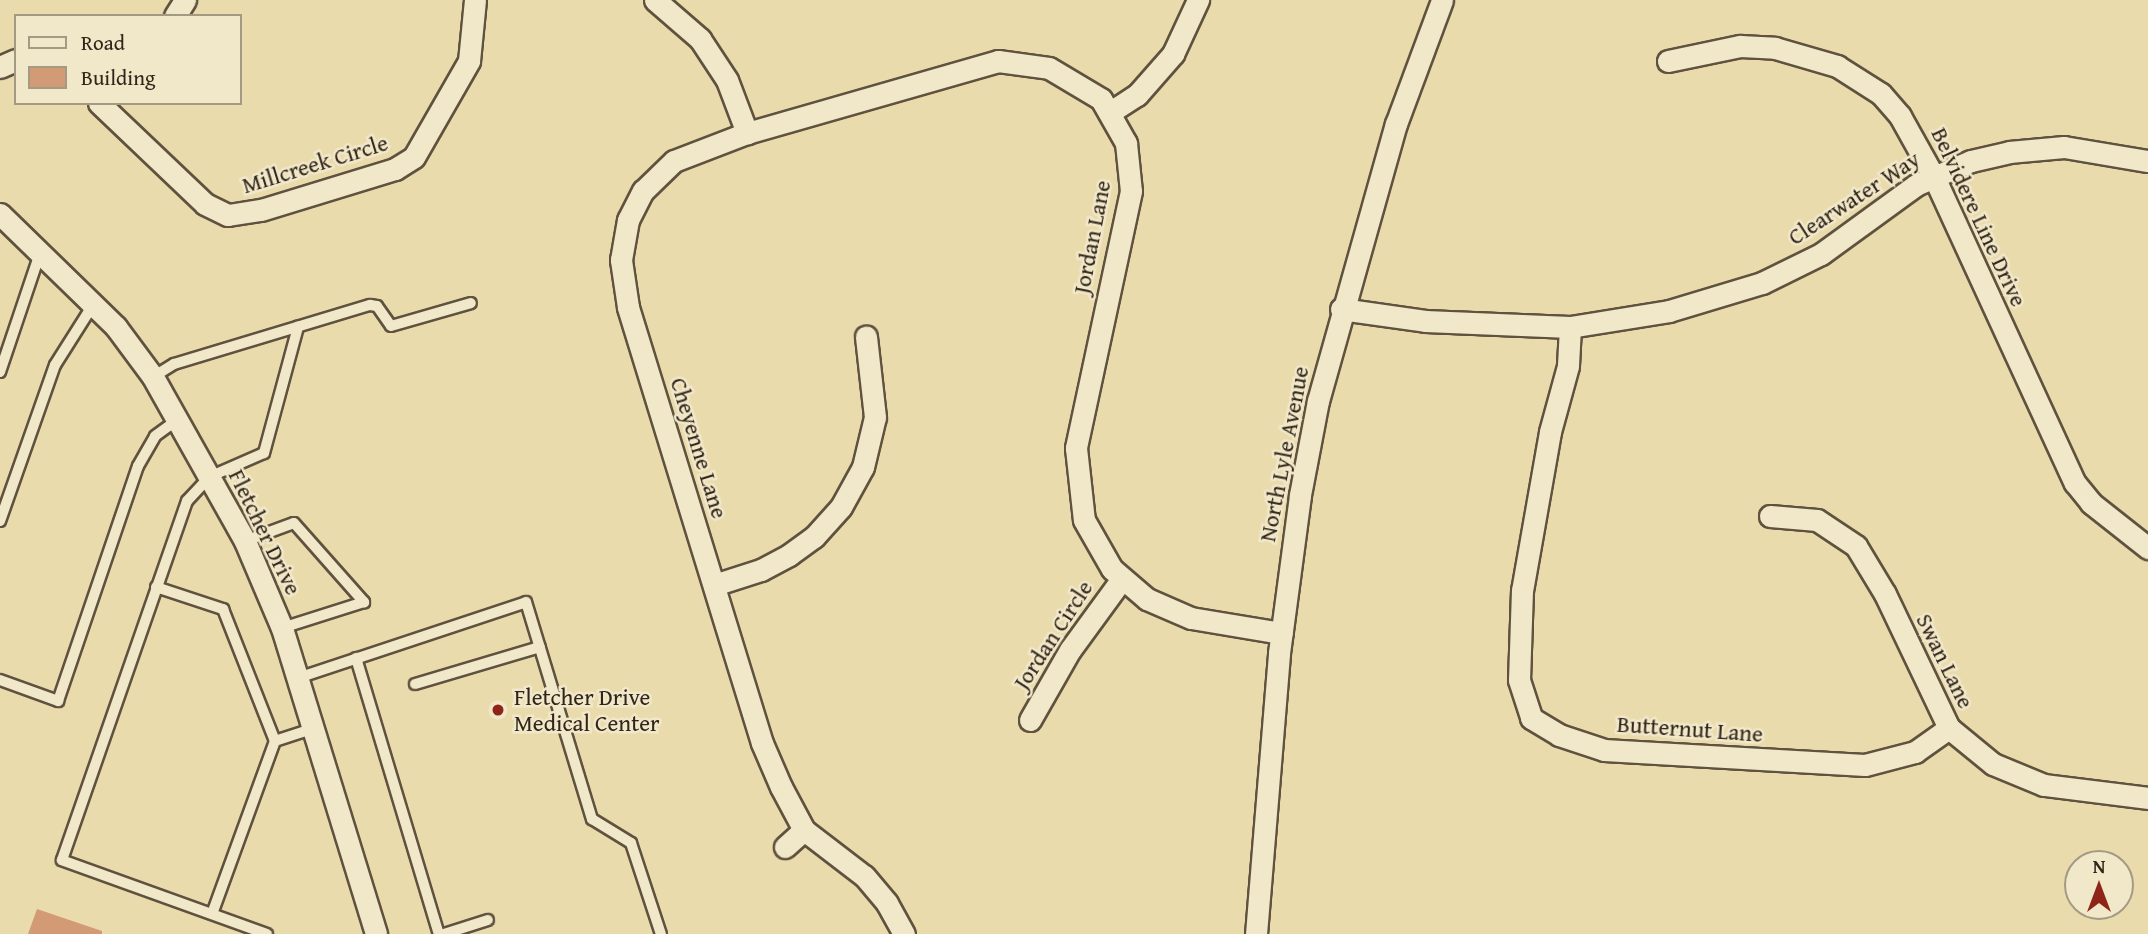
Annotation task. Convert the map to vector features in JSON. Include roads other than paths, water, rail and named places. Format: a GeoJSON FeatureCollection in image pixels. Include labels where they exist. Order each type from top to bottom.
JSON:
{"type":"FeatureCollection","features":[{"type":"Feature","properties":{"kind":"street","name":"Millcreek Circle"},"geometry":{"type":"LineString","coordinates":[[101,105],[205,204],[228,215],[261,210],[395,169],[414,157],[469,61],[475,0]]}},
{"type":"Feature","properties":{"kind":"street"},"geometry":{"type":"LineString","coordinates":[[655,0],[701,39],[727,80],[747,133]]}},
{"type":"Feature","properties":{"kind":"street"},"geometry":{"type":"LineString","coordinates":[[1112,111],[1137,95],[1173,54],[1198,0]]}},
{"type":"Feature","properties":{"kind":"street","name":"North Lyle Avenue"},"geometry":{"type":"LineString","coordinates":[[1256,934],[1282,633],[1300,495],[1342,309],[1396,124],[1442,0]]}},
{"type":"Feature","properties":{"kind":"street","name":"Belvidere Line Drive"},"geometry":{"type":"LineString","coordinates":[[1668,61],[1740,46],[1810,55],[1837,66],[1881,94],[1900,116],[1934,177],[2075,483],[2091,503],[2148,548]]}},
{"type":"Feature","properties":{"kind":"street","name":"Jordan Lane"},"geometry":{"type":"LineString","coordinates":[[747,133],[998,61],[1049,68],[1084,87],[1112,111],[1126,143],[1131,191],[1079,423],[1075,473],[1084,520],[1121,580],[1171,612],[1282,633]]}},
{"type":"Feature","properties":{"kind":"street","name":"Cheyenne Lane"},"geometry":{"type":"LineString","coordinates":[[747,133],[692,152],[663,170],[637,202],[623,241],[628,307],[762,743],[804,830],[864,876],[887,903],[904,934]]}},
{"type":"Feature","properties":{"kind":"street","name":"Clearwater Way"},"geometry":{"type":"LineString","coordinates":[[1342,309],[1425,321],[1570,327],[1669,311],[1762,283],[1822,254],[1895,199],[1934,177],[1971,161],[2029,149],[2093,150],[2148,161]]}},
{"type":"Feature","properties":{"kind":"street","name":"Fletcher Drive"},"geometry":{"type":"LineString","coordinates":[[0,214],[116,327],[153,377],[245,541],[282,628],[376,934]]}},
{"type":"Feature","properties":{"kind":"street","name":"Butternut Lane"},"geometry":{"type":"LineString","coordinates":[[1570,327],[1568,366],[1550,432],[1521,590],[1519,680],[1531,718],[1559,735],[1604,750],[1865,765],[1915,752],[1949,728]]}},
{"type":"Feature","properties":{"kind":"street"},"geometry":{"type":"LineString","coordinates":[[713,585],[761,570],[789,555],[814,537],[841,507],[863,467],[875,417],[866,337]]}},
{"type":"Feature","properties":{"kind":"street","name":"Swan Lane"},"geometry":{"type":"LineString","coordinates":[[1770,516],[1817,520],[1856,546],[1885,594],[1949,728],[1993,764],[2028,780],[2148,798]]}},
{"type":"Feature","properties":{"kind":"street","name":"Jordan Circle"},"geometry":{"type":"LineString","coordinates":[[1030,720],[1070,650],[1121,580]]}},
{"type":"Feature","properties":{"kind":"street"},"geometry":{"type":"LineString","coordinates":[[785,847],[804,830]]}},
{"type":"Feature","properties":{"kind":"lane"},"geometry":{"type":"LineString","coordinates":[[0,372],[40,253]]}},
{"type":"Feature","properties":{"kind":"lane"},"geometry":{"type":"LineString","coordinates":[[153,377],[174,364],[370,305],[377,306],[391,326],[471,303]]}},
{"type":"Feature","properties":{"kind":"lane"},"geometry":{"type":"LineString","coordinates":[[0,522],[55,365],[93,305]]}},
{"type":"Feature","properties":{"kind":"lane"},"geometry":{"type":"LineString","coordinates":[[267,934],[62,860],[187,501],[209,477],[264,453],[298,327]]}},
{"type":"Feature","properties":{"kind":"lane"},"geometry":{"type":"LineString","coordinates":[[0,680],[58,701],[138,466],[156,436],[176,421]]}},
{"type":"Feature","properties":{"kind":"lane"},"geometry":{"type":"LineString","coordinates":[[245,541],[294,523],[364,602],[282,628]]}},
{"type":"Feature","properties":{"kind":"lane"},"geometry":{"type":"LineString","coordinates":[[156,587],[223,609],[275,741],[212,914]]}},
{"type":"Feature","properties":{"kind":"lane"},"geometry":{"type":"LineString","coordinates":[[298,678],[527,602],[592,819],[631,843],[661,934]]}},
{"type":"Feature","properties":{"kind":"lane"},"geometry":{"type":"LineString","coordinates":[[415,684],[540,647]]}},
{"type":"Feature","properties":{"kind":"lane"},"geometry":{"type":"LineString","coordinates":[[356,658],[439,934]]}},
{"type":"Feature","properties":{"kind":"lane"},"geometry":{"type":"LineString","coordinates":[[275,741],[313,730]]}},
{"type":"Feature","properties":{"kind":"lane"},"geometry":{"type":"LineString","coordinates":[[444,934],[488,920]]}},
{"type":"Feature","properties":{"kind":"place","name":"Fletcher Drive Medical Center"},"geometry":{"type":"Point","coordinates":[498,710]}}]}
